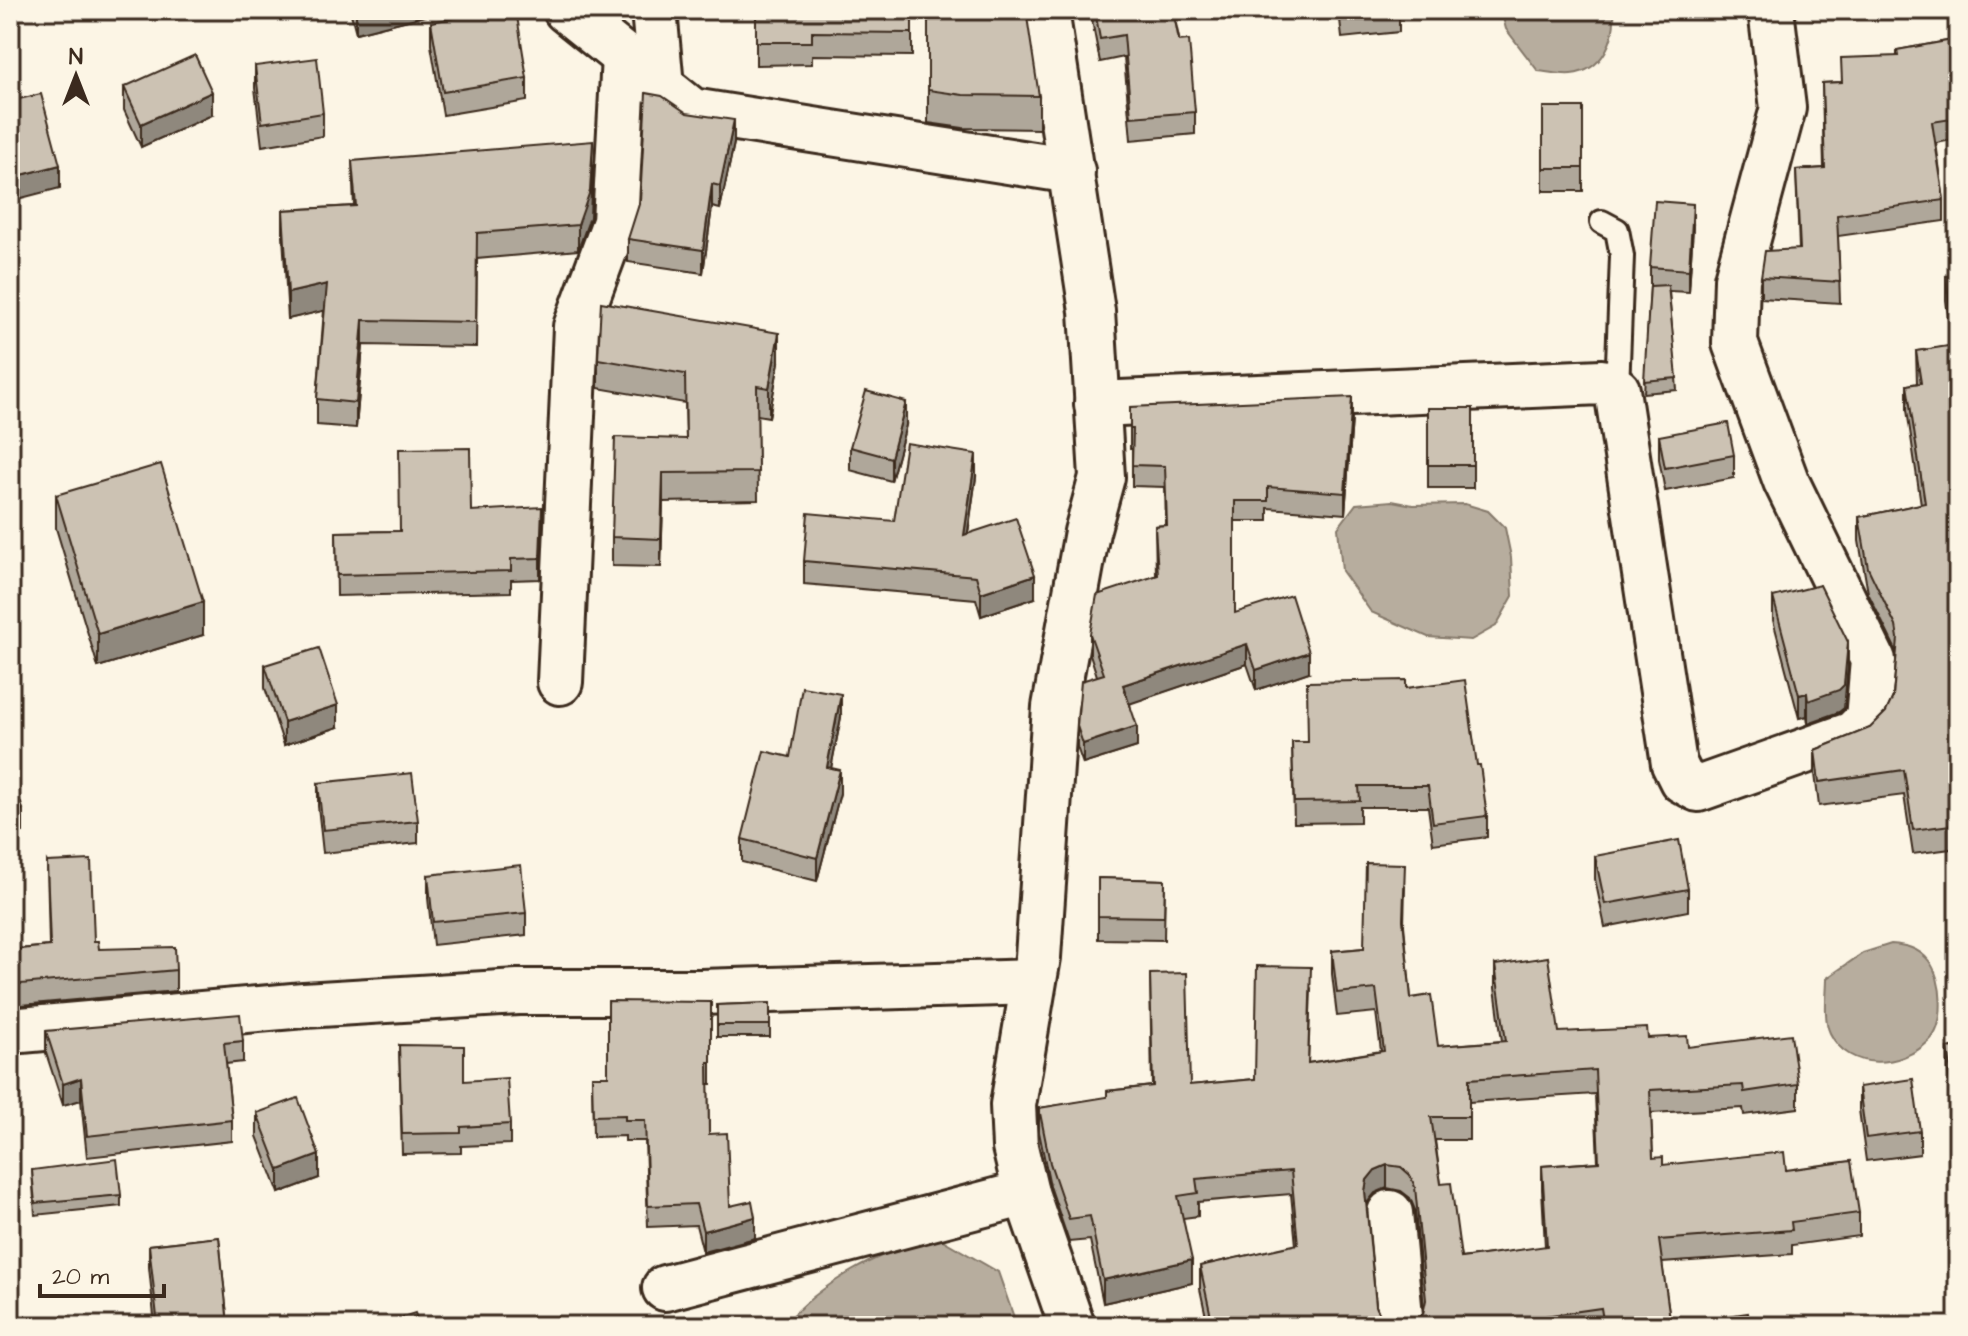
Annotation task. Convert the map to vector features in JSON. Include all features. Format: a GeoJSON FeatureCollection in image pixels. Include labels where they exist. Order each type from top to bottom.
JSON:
{"type":"FeatureCollection","features":[{"type":"Feature","properties":{"kind":"street"},"geometry":{"type":"LineString","coordinates":[[566,10],[692,111],[1072,171]]}},
{"type":"Feature","properties":{"kind":"street"},"geometry":{"type":"LineString","coordinates":[[654,10],[661,86]]}},
{"type":"Feature","properties":{"kind":"street"},"geometry":{"type":"LineString","coordinates":[[1046,10],[1092,311],[1102,477],[1087,532],[1055,707],[1038,957],[1013,1105],[1015,1147],[1026,1193],[1072,1326]]}},
{"type":"Feature","properties":{"kind":"street"},"geometry":{"type":"LineString","coordinates":[[1097,404],[1602,382],[1617,390],[1674,764],[1682,780],[1698,789],[1853,734],[1868,719],[1873,660],[1786,481],[1735,343],[1737,279],[1783,108],[1771,10]]}},
{"type":"Feature","properties":{"kind":"street"},"geometry":{"type":"LineString","coordinates":[[560,682],[576,327],[615,222],[624,57]]}},
{"type":"Feature","properties":{"kind":"street"},"geometry":{"type":"LineString","coordinates":[[10,1031],[304,1005],[518,992],[701,992],[1033,982]]}},
{"type":"Feature","properties":{"kind":"street"},"geometry":{"type":"LineString","coordinates":[[665,1288],[1026,1193]]}},
{"type":"Feature","properties":{"kind":"street"},"geometry":{"type":"LineString","coordinates":[[1390,1213],[1401,1326]]}},
{"type":"Feature","properties":{"kind":"lane"},"geometry":{"type":"LineString","coordinates":[[1602,222],[1617,230],[1622,256],[1617,390]]}},
{"type":"Feature","properties":{"kind":"shaded area"},"geometry":{"type":"Polygon","coordinates":[[[1501,10],[1614,10],[1613,32],[1605,52],[1592,67],[1571,74],[1538,71],[1506,29],[1501,10]]]}},
{"type":"Feature","properties":{"kind":"shaded area"},"geometry":{"type":"Polygon","coordinates":[[[1392,501],[1413,505],[1465,504],[1488,511],[1505,528],[1511,557],[1513,596],[1496,626],[1471,640],[1428,637],[1371,612],[1342,571],[1338,528],[1356,504],[1392,501]]]}},
{"type":"Feature","properties":{"kind":"shaded area"},"geometry":{"type":"Polygon","coordinates":[[[1891,944],[1916,950],[1934,969],[1941,1002],[1938,1024],[1929,1041],[1904,1057],[1876,1062],[1862,1060],[1839,1046],[1830,1033],[1826,1013],[1827,978],[1863,953],[1891,944]]]}},
{"type":"Feature","properties":{"kind":"shaded area"},"geometry":{"type":"Polygon","coordinates":[[[934,1235],[998,1272],[1017,1326],[783,1326],[833,1282],[872,1260],[934,1235]]]}},
{"type":"Feature","properties":{"kind":"building"},"geometry":{"type":"Polygon","coordinates":[[[516,10],[527,78],[443,92],[431,22],[516,10]]]}},
{"type":"Feature","properties":{"kind":"building"},"geometry":{"type":"Polygon","coordinates":[[[756,10],[912,10],[912,33],[812,32],[812,42],[756,42],[756,10]]]}},
{"type":"Feature","properties":{"kind":"building"},"geometry":{"type":"Polygon","coordinates":[[[928,10],[1026,10],[1039,96],[963,95],[928,90],[928,10]]]}},
{"type":"Feature","properties":{"kind":"building"},"geometry":{"type":"Polygon","coordinates":[[[1095,10],[1173,10],[1179,41],[1189,40],[1195,112],[1131,117],[1124,35],[1100,39],[1095,10]]]}},
{"type":"Feature","properties":{"kind":"building"},"geometry":{"type":"Polygon","coordinates":[[[1342,10],[1393,10],[1342,16],[1342,10]]]}},
{"type":"Feature","properties":{"kind":"building"},"geometry":{"type":"Polygon","coordinates":[[[1958,39],[1958,118],[1932,122],[1944,200],[1837,215],[1840,282],[1761,277],[1765,251],[1800,249],[1796,170],[1825,168],[1822,83],[1842,82],[1841,58],[1898,56],[1897,50],[1958,39]]]}},
{"type":"Feature","properties":{"kind":"building"},"geometry":{"type":"Polygon","coordinates":[[[195,55],[212,92],[141,124],[124,87],[195,55]]]}},
{"type":"Feature","properties":{"kind":"building"},"geometry":{"type":"Polygon","coordinates":[[[317,58],[323,113],[262,123],[255,66],[317,58]]]}},
{"type":"Feature","properties":{"kind":"building"},"geometry":{"type":"Polygon","coordinates":[[[646,93],[662,96],[687,113],[734,120],[720,186],[712,184],[703,250],[628,239],[640,201],[646,93]]]}},
{"type":"Feature","properties":{"kind":"building"},"geometry":{"type":"Polygon","coordinates":[[[41,94],[60,165],[10,178],[10,101],[41,94]]]}},
{"type":"Feature","properties":{"kind":"building"},"geometry":{"type":"Polygon","coordinates":[[[1543,107],[1583,107],[1583,168],[1543,168],[1543,107]]]}},
{"type":"Feature","properties":{"kind":"building"},"geometry":{"type":"Polygon","coordinates":[[[593,141],[590,191],[578,225],[477,233],[476,322],[363,320],[356,403],[317,399],[327,284],[288,293],[283,210],[356,206],[352,161],[593,141]]]}},
{"type":"Feature","properties":{"kind":"building"},"geometry":{"type":"Polygon","coordinates":[[[1655,201],[1693,204],[1689,270],[1650,267],[1655,201]]]}},
{"type":"Feature","properties":{"kind":"building"},"geometry":{"type":"Polygon","coordinates":[[[1958,275],[1958,824],[1913,830],[1904,770],[1819,782],[1815,750],[1870,728],[1886,712],[1893,697],[1898,638],[1896,626],[1868,568],[1859,517],[1925,503],[1907,385],[1921,383],[1916,351],[1955,345],[1946,276],[1958,275]]]}},
{"type":"Feature","properties":{"kind":"building"},"geometry":{"type":"Polygon","coordinates":[[[1668,285],[1677,378],[1644,381],[1650,286],[1668,285]]]}},
{"type":"Feature","properties":{"kind":"building"},"geometry":{"type":"Polygon","coordinates":[[[601,302],[779,333],[769,388],[757,386],[758,472],[663,473],[661,539],[612,537],[615,437],[686,439],[685,374],[598,359],[601,302]]]}},
{"type":"Feature","properties":{"kind":"building"},"geometry":{"type":"Polygon","coordinates":[[[866,391],[906,402],[891,458],[850,447],[866,391]]]}},
{"type":"Feature","properties":{"kind":"building"},"geometry":{"type":"Polygon","coordinates":[[[1352,397],[1345,493],[1268,487],[1268,501],[1235,501],[1235,613],[1291,595],[1309,652],[1256,670],[1247,644],[1123,685],[1137,726],[1083,744],[1077,726],[1081,681],[1104,674],[1090,634],[1097,595],[1158,575],[1155,526],[1167,525],[1165,466],[1132,465],[1130,407],[1352,397]]]}},
{"type":"Feature","properties":{"kind":"building"},"geometry":{"type":"Polygon","coordinates":[[[1428,408],[1473,408],[1473,465],[1428,465],[1428,408]]]}},
{"type":"Feature","properties":{"kind":"building"},"geometry":{"type":"Polygon","coordinates":[[[1728,423],[1734,455],[1665,468],[1659,436],[1728,423]]]}},
{"type":"Feature","properties":{"kind":"building"},"geometry":{"type":"Polygon","coordinates":[[[906,443],[976,454],[964,535],[1016,518],[1035,575],[981,593],[976,576],[804,561],[808,513],[894,521],[906,443]]]}},
{"type":"Feature","properties":{"kind":"building"},"geometry":{"type":"Polygon","coordinates":[[[470,448],[471,511],[542,507],[540,558],[511,559],[511,571],[337,575],[336,532],[400,531],[399,449],[470,448]]]}},
{"type":"Feature","properties":{"kind":"building"},"geometry":{"type":"Polygon","coordinates":[[[161,464],[203,602],[98,634],[56,495],[161,464]]]}},
{"type":"Feature","properties":{"kind":"building"},"geometry":{"type":"Polygon","coordinates":[[[1820,585],[1848,642],[1844,685],[1839,690],[1808,701],[1807,693],[1799,695],[1773,597],[1820,585]]]}},
{"type":"Feature","properties":{"kind":"building"},"geometry":{"type":"Polygon","coordinates":[[[319,648],[338,705],[284,722],[265,665],[319,648]]]}},
{"type":"Feature","properties":{"kind":"building"},"geometry":{"type":"Polygon","coordinates":[[[1406,680],[1406,688],[1465,680],[1487,816],[1433,823],[1428,786],[1359,786],[1360,801],[1294,802],[1292,742],[1308,742],[1307,682],[1406,680]]]}},
{"type":"Feature","properties":{"kind":"building"},"geometry":{"type":"Polygon","coordinates":[[[802,687],[841,694],[827,767],[840,770],[817,858],[742,839],[764,751],[790,757],[802,687]]]}},
{"type":"Feature","properties":{"kind":"building"},"geometry":{"type":"Polygon","coordinates":[[[10,772],[23,809],[10,813],[10,772]]]}},
{"type":"Feature","properties":{"kind":"building"},"geometry":{"type":"Polygon","coordinates":[[[412,773],[418,821],[323,830],[318,783],[412,773]]]}},
{"type":"Feature","properties":{"kind":"building"},"geometry":{"type":"Polygon","coordinates":[[[1679,840],[1688,889],[1605,904],[1595,856],[1679,840]]]}},
{"type":"Feature","properties":{"kind":"building"},"geometry":{"type":"Polygon","coordinates":[[[91,860],[94,941],[98,941],[99,949],[175,947],[176,970],[10,985],[10,950],[50,946],[47,862],[91,860]]]}},
{"type":"Feature","properties":{"kind":"building"},"geometry":{"type":"Polygon","coordinates":[[[1366,863],[1405,864],[1403,920],[1411,998],[1431,995],[1438,1046],[1506,1041],[1495,965],[1548,957],[1559,1032],[1647,1028],[1648,1038],[1687,1036],[1688,1047],[1791,1034],[1798,1084],[1744,1092],[1743,1085],[1650,1090],[1653,1158],[1663,1157],[1663,1165],[1784,1152],[1786,1170],[1851,1161],[1859,1213],[1791,1222],[1792,1230],[1659,1240],[1671,1326],[1604,1326],[1601,1308],[1502,1322],[1502,1326],[1407,1326],[1423,1314],[1426,1300],[1415,1187],[1410,1175],[1401,1167],[1387,1165],[1375,1170],[1367,1180],[1365,1191],[1376,1306],[1381,1318],[1393,1326],[1213,1326],[1200,1266],[1298,1244],[1291,1171],[1196,1179],[1198,1193],[1178,1196],[1192,1260],[1103,1280],[1090,1216],[1069,1219],[1050,1163],[1039,1108],[1107,1097],[1107,1091],[1153,1086],[1150,974],[1187,973],[1190,1085],[1255,1079],[1257,966],[1311,967],[1308,1063],[1384,1051],[1376,989],[1337,993],[1332,951],[1364,948],[1366,863]],[[1595,1070],[1469,1079],[1469,1117],[1431,1117],[1441,1184],[1451,1183],[1461,1258],[1547,1246],[1542,1166],[1599,1162],[1595,1070]]]}},
{"type":"Feature","properties":{"kind":"building"},"geometry":{"type":"Polygon","coordinates":[[[521,865],[526,913],[433,922],[428,875],[521,865]]]}},
{"type":"Feature","properties":{"kind":"building"},"geometry":{"type":"Polygon","coordinates":[[[1098,878],[1165,880],[1164,917],[1098,916],[1098,878]]]}},
{"type":"Feature","properties":{"kind":"building"},"geometry":{"type":"Polygon","coordinates":[[[608,1001],[711,1002],[709,1134],[727,1133],[730,1206],[752,1201],[755,1217],[703,1231],[696,1204],[648,1206],[645,1120],[625,1120],[625,1115],[593,1116],[592,1076],[608,1076],[608,1001]]]}},
{"type":"Feature","properties":{"kind":"building"},"geometry":{"type":"Polygon","coordinates":[[[770,1003],[770,1025],[717,1025],[717,1005],[770,1003]]]}},
{"type":"Feature","properties":{"kind":"building"},"geometry":{"type":"Polygon","coordinates":[[[240,1014],[243,1041],[224,1043],[232,1120],[87,1136],[81,1078],[63,1084],[46,1031],[240,1014]]]}},
{"type":"Feature","properties":{"kind":"building"},"geometry":{"type":"Polygon","coordinates":[[[399,1045],[464,1046],[464,1081],[507,1078],[510,1124],[461,1127],[461,1133],[402,1134],[399,1045]]]}},
{"type":"Feature","properties":{"kind":"building"},"geometry":{"type":"Polygon","coordinates":[[[1958,1046],[1958,1099],[1955,1099],[1948,1048],[1958,1046]]]}},
{"type":"Feature","properties":{"kind":"building"},"geometry":{"type":"Polygon","coordinates":[[[1913,1079],[1920,1131],[1866,1138],[1859,1087],[1913,1079]]]}},
{"type":"Feature","properties":{"kind":"building"},"geometry":{"type":"Polygon","coordinates":[[[298,1098],[319,1155],[279,1170],[257,1113],[298,1098]]]}},
{"type":"Feature","properties":{"kind":"building"},"geometry":{"type":"Polygon","coordinates":[[[117,1159],[121,1195],[35,1203],[32,1170],[117,1159]]]}},
{"type":"Feature","properties":{"kind":"building"},"geometry":{"type":"Polygon","coordinates":[[[219,1237],[228,1325],[158,1326],[149,1245],[219,1237]]]}},
{"type":"Feature","properties":{"kind":"building"},"geometry":{"type":"Polygon","coordinates":[[[415,1313],[420,1326],[375,1326],[415,1313]]]}},
{"type":"Feature","properties":{"kind":"building"},"geometry":{"type":"Polygon","coordinates":[[[1748,1313],[1750,1326],[1694,1326],[1694,1321],[1748,1313]]]}}]}
